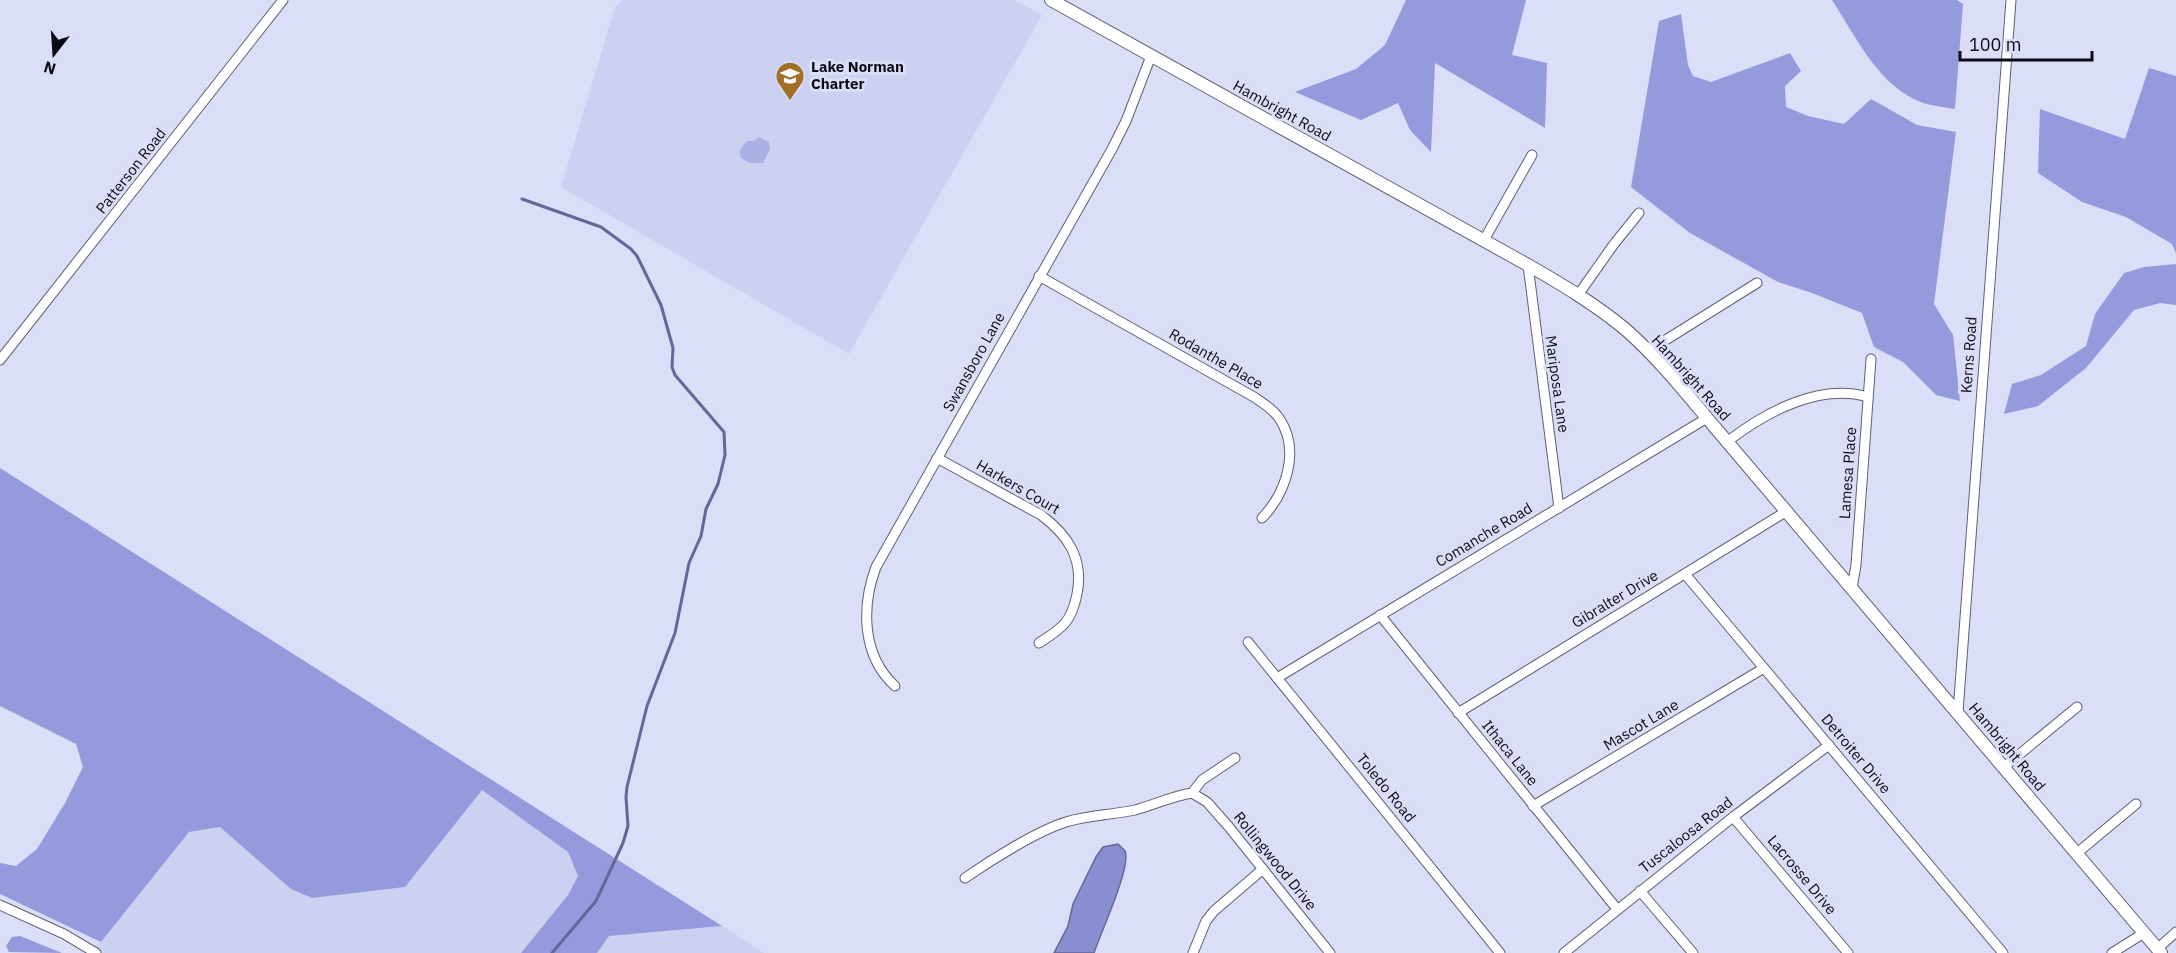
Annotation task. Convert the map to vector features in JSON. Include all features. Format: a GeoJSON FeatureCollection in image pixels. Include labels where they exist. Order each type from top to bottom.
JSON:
{"type":"FeatureCollection","features":[{"type":"Feature","properties":{"kind":"main road","name":"Hambright Road"},"geometry":{"type":"LineString","coordinates":[[1051,0],[1528,265],[1578,295],[1610,318],[1648,351],[1728,441],[2159,951]]}},
{"type":"Feature","properties":{"kind":"street","name":"Patterson Road"},"geometry":{"type":"LineString","coordinates":[[0,360],[283,0]]}},
{"type":"Feature","properties":{"kind":"street","name":"Kerns Road"},"geometry":{"type":"LineString","coordinates":[[1958,712],[2011,0]]}},
{"type":"Feature","properties":{"kind":"street","name":"Swansboro Lane"},"geometry":{"type":"LineString","coordinates":[[895,686],[882,671],[872,649],[866,622],[868,593],[876,567],[1112,149],[1126,121],[1151,56]]}},
{"type":"Feature","properties":{"kind":"street"},"geometry":{"type":"LineString","coordinates":[[1484,240],[1532,155]]}},
{"type":"Feature","properties":{"kind":"street"},"geometry":{"type":"LineString","coordinates":[[1578,295],[1639,213]]}},
{"type":"Feature","properties":{"kind":"street","name":"Mariposa Lane"},"geometry":{"type":"LineString","coordinates":[[1528,265],[1559,508]]}},
{"type":"Feature","properties":{"kind":"street","name":"Rodanthe Place"},"geometry":{"type":"LineString","coordinates":[[1039,276],[1254,397],[1274,412],[1285,429],[1289,467],[1282,490],[1262,518]]}},
{"type":"Feature","properties":{"kind":"street"},"geometry":{"type":"LineString","coordinates":[[1648,351],[1757,283]]}},
{"type":"Feature","properties":{"kind":"street","name":"Lamesa Place"},"geometry":{"type":"LineString","coordinates":[[1852,588],[1856,565],[1871,359]]}},
{"type":"Feature","properties":{"kind":"street"},"geometry":{"type":"LineString","coordinates":[[1728,441],[1761,419],[1800,401],[1832,395],[1850,394],[1868,397]]}},
{"type":"Feature","properties":{"kind":"street","name":"Comanche Road"},"geometry":{"type":"LineString","coordinates":[[1277,678],[1707,417]]}},
{"type":"Feature","properties":{"kind":"street","name":"Harkers Court"},"geometry":{"type":"LineString","coordinates":[[937,458],[1041,515],[1057,526],[1070,543],[1077,558],[1079,577],[1075,605],[1066,622],[1038,643]]}},
{"type":"Feature","properties":{"kind":"street","name":"Gibralter Drive"},"geometry":{"type":"LineString","coordinates":[[1458,713],[1787,512]]}},
{"type":"Feature","properties":{"kind":"street","name":"Detroiter Drive"},"geometry":{"type":"LineString","coordinates":[[1685,574],[2003,953]]}},
{"type":"Feature","properties":{"kind":"street","name":"Ithaca Lane"},"geometry":{"type":"LineString","coordinates":[[1380,615],[1617,909]]}},
{"type":"Feature","properties":{"kind":"street","name":"Toledo Road"},"geometry":{"type":"LineString","coordinates":[[1248,642],[1500,953]]}},
{"type":"Feature","properties":{"kind":"street","name":"Mascot Lane"},"geometry":{"type":"LineString","coordinates":[[1533,806],[1764,668]]}},
{"type":"Feature","properties":{"kind":"street"},"geometry":{"type":"LineString","coordinates":[[2004,766],[2077,707]]}},
{"type":"Feature","properties":{"kind":"street","name":"Tuscaloosa Road"},"geometry":{"type":"LineString","coordinates":[[1564,953],[1733,817],[1829,745]]}},
{"type":"Feature","properties":{"kind":"street"},"geometry":{"type":"LineString","coordinates":[[965,878],[1049,828],[1065,822],[1082,817],[1121,813],[1176,795],[1192,793],[1202,780],[1235,758]]}},
{"type":"Feature","properties":{"kind":"street","name":"Rollingwood Drive"},"geometry":{"type":"LineString","coordinates":[[1192,793],[1207,802],[1330,953]]}},
{"type":"Feature","properties":{"kind":"street"},"geometry":{"type":"LineString","coordinates":[[2077,853],[2136,804]]}},
{"type":"Feature","properties":{"kind":"street","name":"Lacrosse Drive"},"geometry":{"type":"LineString","coordinates":[[1733,817],[1848,953]]}},
{"type":"Feature","properties":{"kind":"street"},"geometry":{"type":"LineString","coordinates":[[1193,953],[1206,921],[1214,911],[1263,869]]}},
{"type":"Feature","properties":{"kind":"street"},"geometry":{"type":"LineString","coordinates":[[1640,891],[1693,953]]}},
{"type":"Feature","properties":{"kind":"street"},"geometry":{"type":"LineString","coordinates":[[0,905],[64,934],[96,953]]}},
{"type":"Feature","properties":{"kind":"street"},"geometry":{"type":"LineString","coordinates":[[2159,951],[2176,932]]}},
{"type":"Feature","properties":{"kind":"street"},"geometry":{"type":"LineString","coordinates":[[2112,953],[2144,933]]}},
{"type":"Feature","properties":{"kind":"shaded area","name":"Lake Norman Charter"},"geometry":{"type":"Polygon","coordinates":[[[623,0],[1014,0],[1042,15],[849,354],[561,187],[615,7],[623,0]]]}},
{"type":"Feature","properties":{"kind":"shaded area"},"geometry":{"type":"Polygon","coordinates":[[[1406,0],[1526,0],[1512,55],[1547,63],[1545,128],[1435,63],[1431,152],[1410,130],[1398,103],[1361,120],[1295,92],[1356,69],[1385,45],[1406,0]]]}},
{"type":"Feature","properties":{"kind":"shaded area"},"geometry":{"type":"Polygon","coordinates":[[[1832,0],[1957,0],[1963,4],[1955,109],[1923,103],[1893,85],[1870,59],[1832,0]]]}},
{"type":"Feature","properties":{"kind":"shaded area"},"geometry":{"type":"Polygon","coordinates":[[[1681,14],[1688,65],[1693,76],[1711,82],[1790,53],[1801,71],[1785,86],[1786,107],[1808,116],[1844,124],[1871,99],[1917,125],[1956,132],[1934,304],[1953,335],[1960,401],[1936,395],[1903,362],[1874,347],[1862,313],[1778,282],[1690,233],[1631,187],[1659,21],[1681,14]]]}},
{"type":"Feature","properties":{"kind":"shaded area"},"geometry":{"type":"Polygon","coordinates":[[[2149,68],[2176,76],[2176,253],[2172,244],[2126,217],[2082,202],[2038,173],[2040,109],[2125,139],[2149,68]]]}},
{"type":"Feature","properties":{"kind":"shaded area"},"geometry":{"type":"Polygon","coordinates":[[[759,137],[769,142],[770,149],[763,163],[750,163],[741,158],[739,152],[743,145],[759,137]]]}},
{"type":"Feature","properties":{"kind":"shaded area"},"geometry":{"type":"Polygon","coordinates":[[[2176,264],[2176,305],[2160,303],[2134,310],[2086,368],[2038,406],[2004,414],[2012,384],[2041,375],[2086,346],[2095,314],[2124,273],[2144,267],[2176,264]]]}},
{"type":"Feature","properties":{"kind":"shaded area"},"geometry":{"type":"Polygon","coordinates":[[[0,468],[722,926],[609,936],[597,953],[521,953],[568,895],[578,876],[568,852],[482,790],[405,887],[312,898],[291,889],[220,827],[189,832],[101,942],[0,894],[0,863],[16,866],[37,849],[65,803],[83,767],[76,744],[0,706],[0,468]]]}},
{"type":"Feature","properties":{"kind":"shaded area"},"geometry":{"type":"Polygon","coordinates":[[[482,789],[568,852],[578,876],[568,895],[521,953],[96,953],[90,948],[101,942],[189,832],[220,827],[291,889],[312,898],[404,887],[482,789]]]}},
{"type":"Feature","properties":{"kind":"shaded area"},"geometry":{"type":"Polygon","coordinates":[[[1118,844],[1125,851],[1124,871],[1094,953],[1054,953],[1068,926],[1073,904],[1096,857],[1103,847],[1118,844]]]}},
{"type":"Feature","properties":{"kind":"shaded area"},"geometry":{"type":"Polygon","coordinates":[[[722,926],[764,953],[597,953],[608,936],[722,926]]]}},
{"type":"Feature","properties":{"kind":"shaded area"},"geometry":{"type":"Polygon","coordinates":[[[20,936],[62,953],[9,952],[6,946],[12,937],[20,936]]]}},
{"type":"Feature","properties":{"kind":"waterway"},"geometry":{"type":"LineString","coordinates":[[522,199],[601,227],[637,256],[661,305],[673,348],[672,367],[675,375],[724,432],[725,455],[718,484],[706,509],[701,536],[689,563],[675,633],[647,706],[627,787],[628,826],[623,843],[596,901],[552,953]]}},
{"type":"Feature","properties":{"kind":"place","name":"Lake Norman Charter"},"geometry":{"type":"Point","coordinates":[790,102]}}]}
